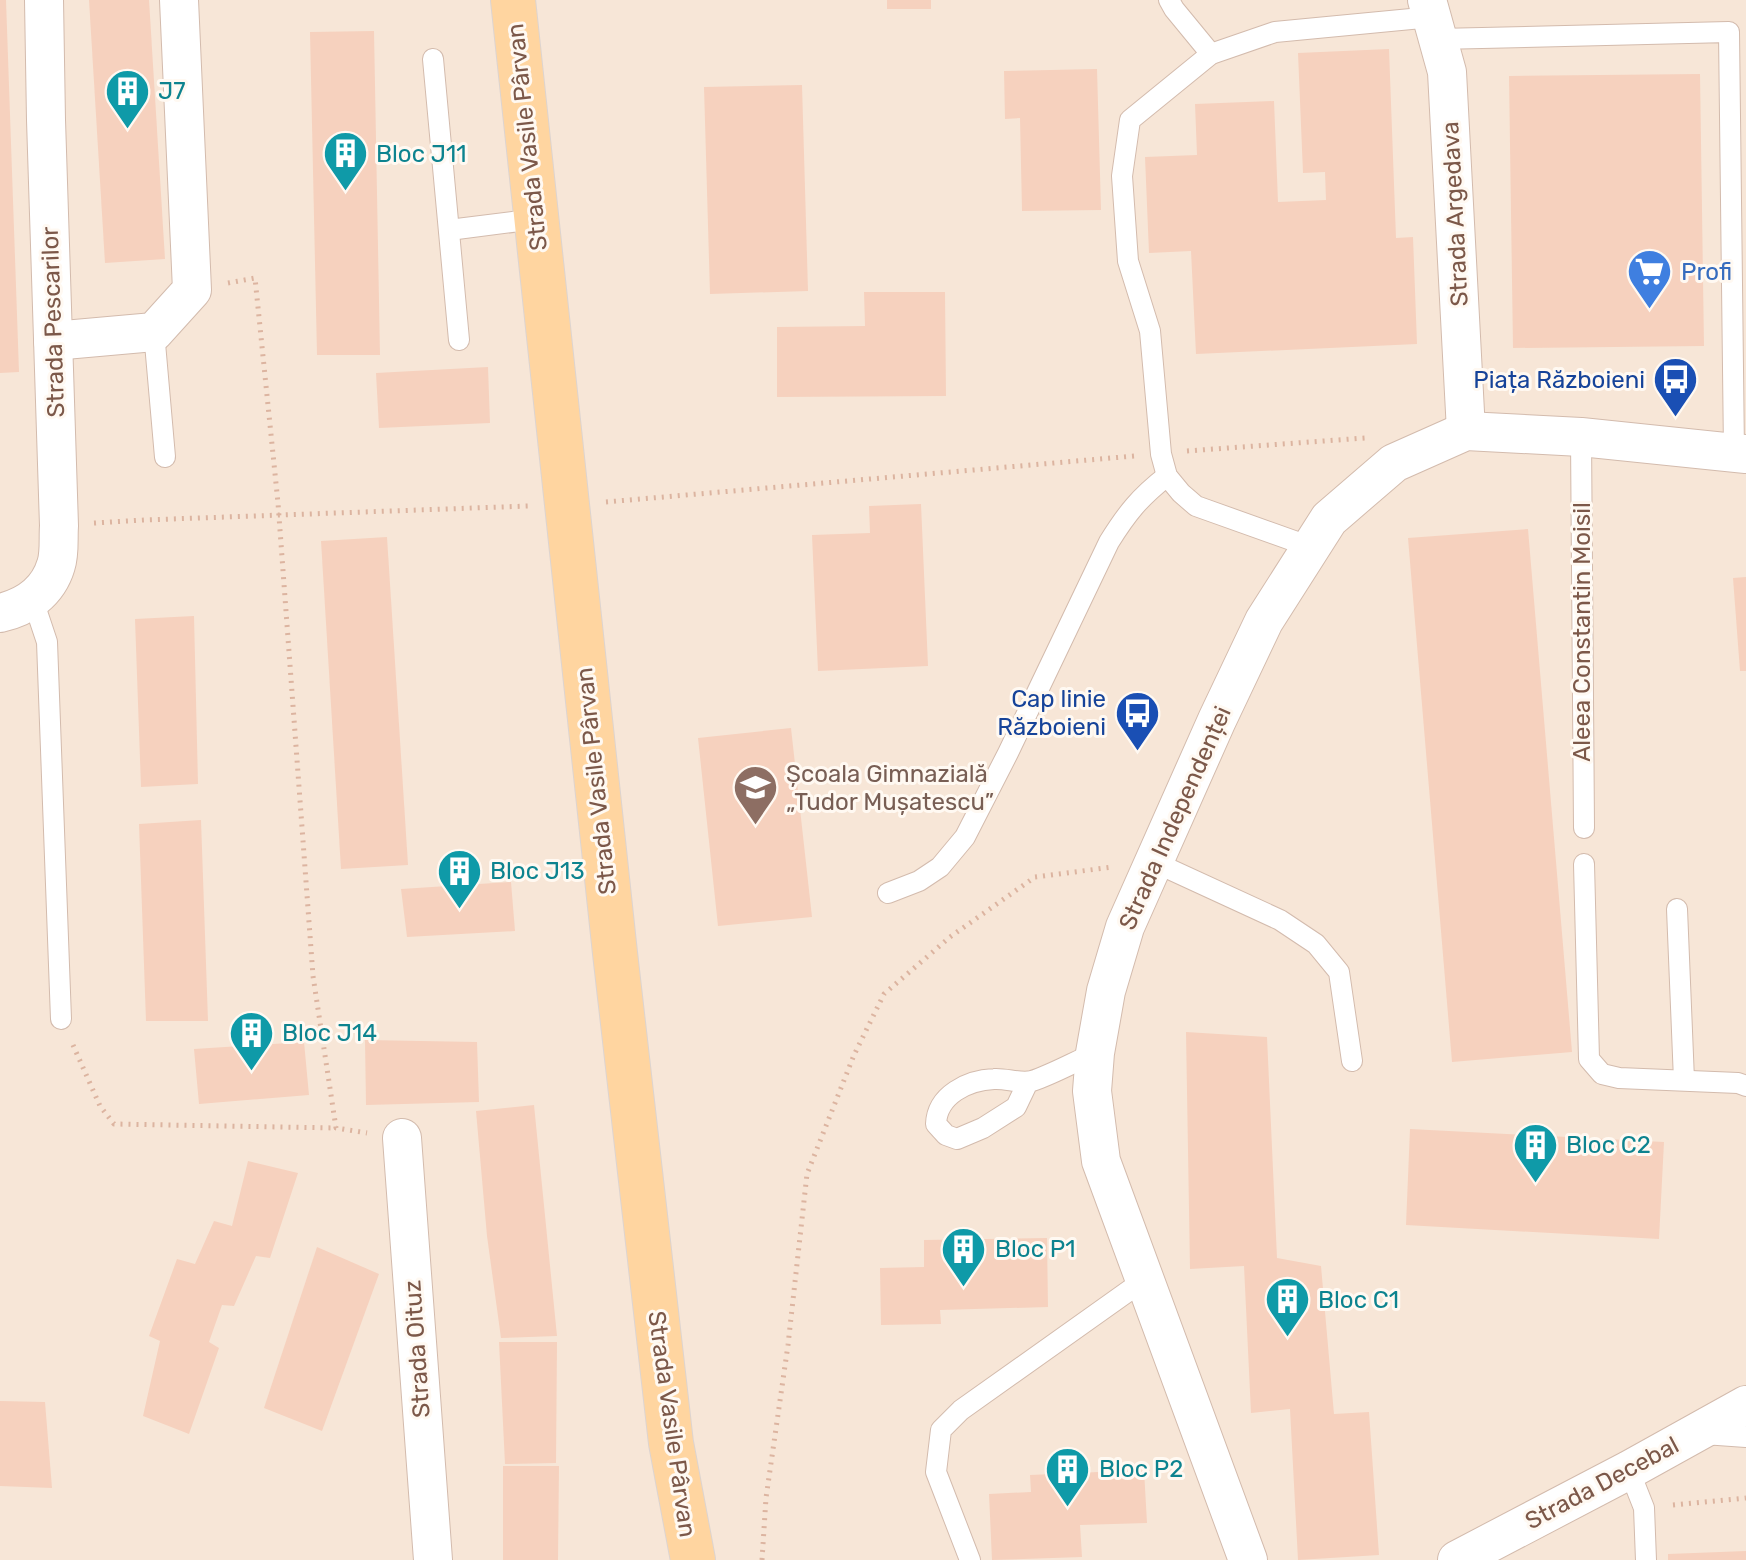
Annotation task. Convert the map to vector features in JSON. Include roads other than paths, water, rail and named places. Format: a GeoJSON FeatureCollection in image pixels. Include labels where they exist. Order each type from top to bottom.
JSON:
{"type":"FeatureCollection","features":[{"type":"Feature","properties":{"kind":"main road","name":"Strada Vasile Pârvan"},"geometry":{"type":"LineString","coordinates":[[513,0],[613,937],[669,1427],[693,1560]]}},
{"type":"Feature","properties":{"kind":"street","name":"Strada Pescarilor"},"geometry":{"type":"LineString","coordinates":[[16,606],[48,582],[57,563],[59,526],[44,0]]}},
{"type":"Feature","properties":{"kind":"street"},"geometry":{"type":"LineString","coordinates":[[53,341],[154,332],[192,290],[179,0]]}},
{"type":"Feature","properties":{"kind":"street","name":"Strada Argedava"},"geometry":{"type":"LineString","coordinates":[[1432,19],[1447,72],[1466,431]]}},
{"type":"Feature","properties":{"kind":"street","name":"Strada Independenței"},"geometry":{"type":"LineString","coordinates":[[1248,1560],[1101,1161],[1092,1091],[1106,991],[1125,927],[1217,720],[1264,621],[1329,519],[1394,463],[1466,431],[1581,437],[1740,453]]}},
{"type":"Feature","properties":{"kind":"street","name":"Strada Oituz"},"geometry":{"type":"LineString","coordinates":[[402,1138],[433,1560]]}},
{"type":"Feature","properties":{"kind":"street","name":"Strada Decebal"},"geometry":{"type":"LineString","coordinates":[[1457,1560],[1746,1405]]}},
{"type":"Feature","properties":{"kind":"lane"},"geometry":{"type":"LineString","coordinates":[[1169,0],[1211,54]]}},
{"type":"Feature","properties":{"kind":"lane"},"geometry":{"type":"LineString","coordinates":[[1311,547],[1196,506],[1167,476],[1161,454],[1150,331],[1128,261],[1122,176],[1130,120],[1211,54],[1275,32],[1432,19],[1729,32],[1740,453]]}},
{"type":"Feature","properties":{"kind":"lane"},"geometry":{"type":"LineString","coordinates":[[433,59],[459,340]]}},
{"type":"Feature","properties":{"kind":"lane"},"geometry":{"type":"LineString","coordinates":[[449,230],[536,219]]}},
{"type":"Feature","properties":{"kind":"lane"},"geometry":{"type":"LineString","coordinates":[[154,332],[165,457]]}},
{"type":"Feature","properties":{"kind":"lane","name":"Aleea Constantin Moisil"},"geometry":{"type":"LineString","coordinates":[[1581,437],[1584,828]]}},
{"type":"Feature","properties":{"kind":"lane"},"geometry":{"type":"LineString","coordinates":[[888,893],[919,881],[940,867],[965,837],[1109,542],[1127,514],[1167,476]]}},
{"type":"Feature","properties":{"kind":"lane"},"geometry":{"type":"LineString","coordinates":[[16,606],[47,642],[61,1019]]}},
{"type":"Feature","properties":{"kind":"lane"},"geometry":{"type":"LineString","coordinates":[[1154,862],[1280,920],[1316,944],[1339,972],[1352,1061]]}},
{"type":"Feature","properties":{"kind":"lane"},"geometry":{"type":"LineString","coordinates":[[1584,864],[1589,1059],[1602,1074],[1619,1078],[1738,1083],[1746,1086]]}},
{"type":"Feature","properties":{"kind":"lane"},"geometry":{"type":"LineString","coordinates":[[1677,909],[1684,1080]]}},
{"type":"Feature","properties":{"kind":"lane"},"geometry":{"type":"LineString","coordinates":[[1028,1082],[1095,1053]]}},
{"type":"Feature","properties":{"kind":"lane"},"geometry":{"type":"LineString","coordinates":[[970,1560],[936,1472],[941,1430],[961,1410],[1144,1280]]}},
{"type":"Feature","properties":{"kind":"lane"},"geometry":{"type":"LineString","coordinates":[[1696,1433],[1746,1437]]}},
{"type":"Feature","properties":{"kind":"lane"},"geometry":{"type":"LineString","coordinates":[[1629,1470],[1644,1508],[1646,1560]]}},
{"type":"Feature","properties":{"kind":"place","name":"J7"},"geometry":{"type":"Point","coordinates":[127,130]}},
{"type":"Feature","properties":{"kind":"place","name":"Bloc J11"},"geometry":{"type":"Point","coordinates":[345,193]}},
{"type":"Feature","properties":{"kind":"place","name":"Profi"},"geometry":{"type":"Point","coordinates":[1650,311]}},
{"type":"Feature","properties":{"kind":"place","name":"Piața Războieni"},"geometry":{"type":"Point","coordinates":[1676,419]}},
{"type":"Feature","properties":{"kind":"place","name":"Cap linie Războieni"},"geometry":{"type":"Point","coordinates":[1137,752]}},
{"type":"Feature","properties":{"kind":"place","name":"Școala Gimnazială „Tudor Mușatescu”"},"geometry":{"type":"Point","coordinates":[755,827]}},
{"type":"Feature","properties":{"kind":"place","name":"Bloc J13"},"geometry":{"type":"Point","coordinates":[459,910]}},
{"type":"Feature","properties":{"kind":"place","name":"Bloc J14"},"geometry":{"type":"Point","coordinates":[251,1072]}},
{"type":"Feature","properties":{"kind":"place","name":"Bloc C2"},"geometry":{"type":"Point","coordinates":[1535,1184]}},
{"type":"Feature","properties":{"kind":"place","name":"Bloc P1"},"geometry":{"type":"Point","coordinates":[964,1288]}},
{"type":"Feature","properties":{"kind":"place","name":"Bloc C1"},"geometry":{"type":"Point","coordinates":[1287,1339]}},
{"type":"Feature","properties":{"kind":"place","name":"Bloc P2"},"geometry":{"type":"Point","coordinates":[1068,1508]}}]}
